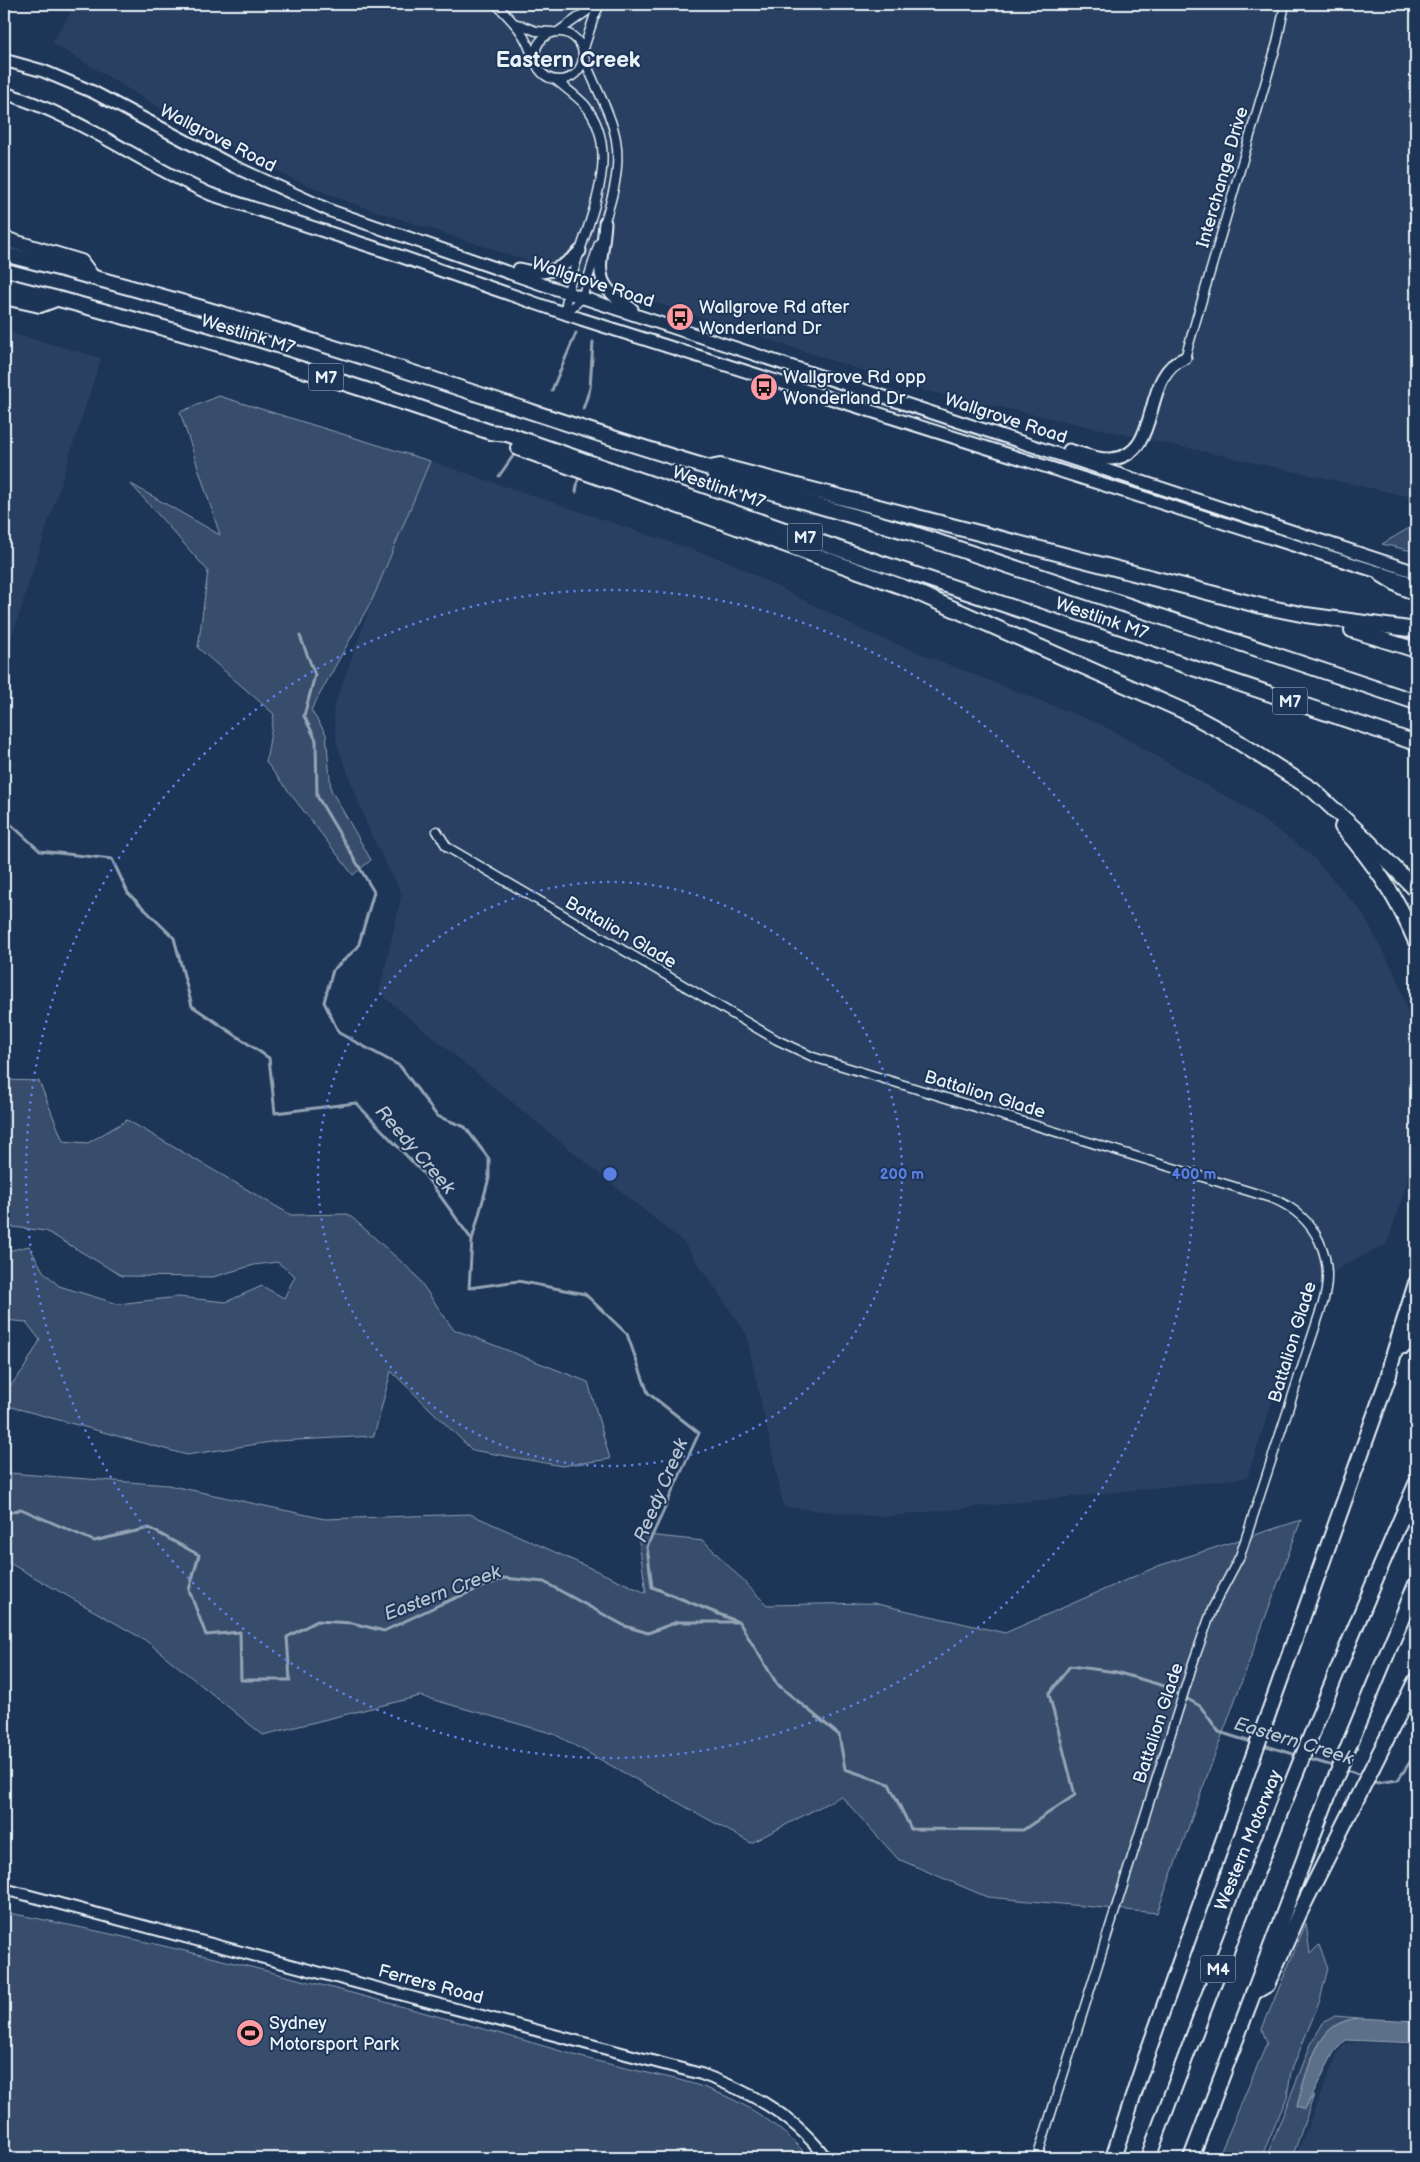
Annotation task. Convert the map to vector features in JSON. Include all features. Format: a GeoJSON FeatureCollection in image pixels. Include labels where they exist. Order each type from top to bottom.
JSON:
{"type":"FeatureCollection","features":[{"type":"Feature","properties":{"kind":"highway","name":"M7"},"geometry":{"type":"LineString","coordinates":[[4,239],[31,254]]}},
{"type":"Feature","properties":{"kind":"highway","name":"Westlink M7"},"geometry":{"type":"LineString","coordinates":[[4,254],[31,254],[92,277],[357,355],[570,425],[710,468],[717,476],[908,532],[1416,702]]}},
{"type":"Feature","properties":{"kind":"highway","name":"Westlink M7"},"geometry":{"type":"LineString","coordinates":[[4,285],[21,295],[56,299],[357,386],[490,432],[507,434],[1164,659],[1416,743]]}},
{"type":"Feature","properties":{"kind":"highway"},"geometry":{"type":"LineString","coordinates":[[4,297],[21,295]]}},
{"type":"Feature","properties":{"kind":"highway"},"geometry":{"type":"LineString","coordinates":[[490,432],[504,443],[911,590],[1147,694],[1223,732],[1297,782],[1313,790],[1366,839],[1416,890]]}},
{"type":"Feature","properties":{"kind":"highway"},"geometry":{"type":"LineString","coordinates":[[710,468],[720,466],[1127,569],[1306,616],[1416,650]]}},
{"type":"Feature","properties":{"kind":"highway"},"geometry":{"type":"LineString","coordinates":[[1381,574],[1416,593]]}},
{"type":"Feature","properties":{"kind":"highway"},"geometry":{"type":"LineString","coordinates":[[1306,616],[1413,630]]}},
{"type":"Feature","properties":{"kind":"highway"},"geometry":{"type":"LineString","coordinates":[[1297,782],[1338,822],[1374,866],[1398,905],[1416,942]]}},
{"type":"Feature","properties":{"kind":"highway"},"geometry":{"type":"LineString","coordinates":[[1113,2158],[1146,2057],[1389,1375],[1390,1363],[1416,1283]]}},
{"type":"Feature","properties":{"kind":"highway"},"geometry":{"type":"LineString","coordinates":[[1389,1375],[1396,1366],[1416,1319]]}},
{"type":"Feature","properties":{"kind":"highway","name":"Western Motorway"},"geometry":{"type":"LineString","coordinates":[[1148,2158],[1215,1976],[1292,1782],[1416,1484]]}},
{"type":"Feature","properties":{"kind":"highway","name":"M4"},"geometry":{"type":"LineString","coordinates":[[1191,2158],[1328,1796],[1416,1584]]}},
{"type":"Feature","properties":{"kind":"highway"},"geometry":{"type":"LineString","coordinates":[[1252,1993],[1267,1985],[1338,1836],[1416,1680]]}},
{"type":"Feature","properties":{"kind":"main road","name":"Wallgrove Road"},"geometry":{"type":"LineString","coordinates":[[4,60],[43,72],[93,92],[280,190],[331,211],[582,298],[1416,572]]}},
{"type":"Feature","properties":{"kind":"main road","name":"Wallgrove Road"},"geometry":{"type":"LineString","coordinates":[[4,93],[53,111],[182,182],[210,194],[386,251],[566,314],[1416,584]]}},
{"type":"Feature","properties":{"kind":"main road"},"geometry":{"type":"LineString","coordinates":[[605,223],[600,263],[602,282],[616,299],[649,319]]}},
{"type":"Feature","properties":{"kind":"main road"},"geometry":{"type":"LineString","coordinates":[[449,252],[542,274],[565,265],[580,251]]}},
{"type":"Feature","properties":{"kind":"main road"},"geometry":{"type":"LineString","coordinates":[[1003,436],[1110,459],[1124,455],[1142,439],[1160,380],[1165,372],[1171,365],[1185,358]]}},
{"type":"Feature","properties":{"kind":"main road"},"geometry":{"type":"LineString","coordinates":[[959,439],[965,423]]}},
{"type":"Feature","properties":{"kind":"street"},"geometry":{"type":"LineString","coordinates":[[496,4],[517,24],[528,41],[537,67],[542,73],[556,80],[585,105],[596,124],[601,146],[603,168],[600,185],[566,292],[566,314]]}},
{"type":"Feature","properties":{"kind":"street"},"geometry":{"type":"LineString","coordinates":[[537,67],[535,60],[537,45],[542,39],[557,32],[599,4]]}},
{"type":"Feature","properties":{"kind":"street"},"geometry":{"type":"LineString","coordinates":[[556,80],[572,77],[582,65],[583,54],[599,4]]}},
{"type":"Feature","properties":{"kind":"street","name":"Interchange Drive"},"geometry":{"type":"LineString","coordinates":[[1185,358],[1277,43],[1285,4]]}},
{"type":"Feature","properties":{"kind":"street"},"geometry":{"type":"LineString","coordinates":[[517,24],[536,31],[557,32],[574,37],[583,54],[616,139],[618,164],[605,223],[582,298],[566,314]]}},
{"type":"Feature","properties":{"kind":"street","name":"Battalion Glade"},"geometry":{"type":"LineString","coordinates":[[437,831],[447,847],[776,1040],[813,1057],[1274,1199],[1292,1208],[1307,1221],[1318,1237],[1325,1256],[1328,1274],[1326,1293],[1240,1556],[1213,1606],[1194,1660],[1037,2158]]}},
{"type":"Feature","properties":{"kind":"street","name":"Ferrers Road"},"geometry":{"type":"LineString","coordinates":[[4,1889],[701,2074],[728,2084],[780,2112],[799,2128],[826,2158]]}},
{"type":"Feature","properties":{"kind":"shaded area"},"geometry":{"type":"Polygon","coordinates":[[[76,4],[1416,4],[1416,498],[926,391],[351,203],[291,178],[180,120],[52,43],[76,4]]]}},
{"type":"Feature","properties":{"kind":"shaded area"},"geometry":{"type":"Polygon","coordinates":[[[4,331],[101,358],[4,661],[4,331]]]}},
{"type":"Feature","properties":{"kind":"shaded area"},"geometry":{"type":"Polygon","coordinates":[[[219,396],[430,461],[373,598],[311,710],[326,734],[331,790],[371,860],[353,875],[266,762],[274,714],[198,648],[208,571],[131,484],[220,535],[180,412],[219,396]]]}},
{"type":"Feature","properties":{"kind":"shaded area"},"geometry":{"type":"Polygon","coordinates":[[[430,461],[729,562],[866,632],[1102,725],[1248,809],[1310,854],[1361,911],[1398,979],[1416,1042],[1416,1113],[1407,1183],[1387,1244],[1344,1265],[1308,1293],[1247,1478],[882,1517],[784,1507],[746,1333],[684,1243],[379,993],[402,894],[371,835],[337,744],[333,710],[373,598],[430,461]]]}},
{"type":"Feature","properties":{"kind":"shaded area"},"geometry":{"type":"Polygon","coordinates":[[[1416,524],[1416,552],[1382,544],[1416,524]]]}},
{"type":"Feature","properties":{"kind":"shaded area"},"geometry":{"type":"Polygon","coordinates":[[[4,1080],[39,1081],[63,1141],[88,1143],[127,1120],[291,1215],[348,1214],[415,1274],[453,1329],[588,1382],[610,1459],[562,1466],[472,1450],[391,1371],[374,1436],[277,1441],[187,1455],[4,1405],[4,1394],[23,1370],[40,1340],[26,1322],[4,1320],[4,1252],[29,1246],[43,1271],[59,1286],[118,1304],[178,1297],[226,1302],[262,1286],[284,1298],[295,1276],[277,1262],[254,1265],[213,1277],[122,1276],[46,1231],[4,1226],[4,1080]]]}},
{"type":"Feature","properties":{"kind":"shaded area"},"geometry":{"type":"Polygon","coordinates":[[[4,1471],[8,1473],[168,1485],[325,1519],[470,1514],[646,1593],[638,1534],[704,1541],[767,1605],[873,1603],[1005,1633],[1158,1566],[1301,1520],[1157,1913],[987,1897],[898,1859],[841,1796],[751,1843],[554,1734],[420,1696],[263,1735],[145,1640],[4,1560],[4,1471]]]}},
{"type":"Feature","properties":{"kind":"shaded area","name":"Sydney Motorsport Park"},"geometry":{"type":"Polygon","coordinates":[[[4,1912],[70,1925],[268,1971],[592,2060],[691,2083],[742,2104],[767,2119],[800,2147],[809,2158],[4,2158],[4,1912]]]}},
{"type":"Feature","properties":{"kind":"shaded area"},"geometry":{"type":"Polygon","coordinates":[[[1306,1923],[1310,1954],[1319,1945],[1328,1968],[1320,2000],[1291,2072],[1287,2097],[1261,2158],[1218,2158],[1267,2043],[1262,2029],[1306,1923]]]}},
{"type":"Feature","properties":{"kind":"shaded area"},"geometry":{"type":"Polygon","coordinates":[[[1335,2016],[1357,2018],[1340,2023],[1330,2030],[1322,2038],[1316,2049],[1297,2106],[1305,2108],[1314,2095],[1292,2158],[1266,2158],[1311,2044],[1323,2023],[1335,2016]]]}},
{"type":"Feature","properties":{"kind":"shaded area"},"geometry":{"type":"Polygon","coordinates":[[[1357,2018],[1416,2021],[1416,2043],[1346,2040],[1334,2052],[1305,2109],[1297,2106],[1311,2060],[1322,2039],[1338,2024],[1357,2018]]]}},
{"type":"Feature","properties":{"kind":"shaded area"},"geometry":{"type":"Polygon","coordinates":[[[1355,2042],[1416,2045],[1416,2158],[1295,2158],[1338,2052],[1344,2045],[1355,2042]]]}},
{"type":"Feature","properties":{"kind":"waterway"},"geometry":{"type":"LineString","coordinates":[[552,390],[576,333]]}},
{"type":"Feature","properties":{"kind":"waterway"},"geometry":{"type":"LineString","coordinates":[[583,409],[590,388],[593,342]]}},
{"type":"Feature","properties":{"kind":"waterway"},"geometry":{"type":"LineString","coordinates":[[499,476],[513,456]]}},
{"type":"Feature","properties":{"kind":"waterway"},"geometry":{"type":"LineString","coordinates":[[576,492],[578,480]]}},
{"type":"Feature","properties":{"kind":"waterway"},"geometry":{"type":"LineString","coordinates":[[300,636],[315,675],[304,716],[316,740],[317,796],[374,892],[358,947],[333,970],[324,1002],[339,1033],[400,1066],[437,1116],[465,1127],[489,1159],[489,1178],[472,1240]]}},
{"type":"Feature","properties":{"kind":"waterway","name":"Reedy Creek"},"geometry":{"type":"LineString","coordinates":[[4,818],[40,851],[112,859],[128,893],[174,938],[192,1006],[269,1058],[275,1113],[356,1103],[425,1175],[472,1240],[469,1288],[518,1281],[585,1294],[627,1334],[648,1393],[699,1433],[647,1547],[652,1587],[736,1621]]}},
{"type":"Feature","properties":{"kind":"waterway","name":"Eastern Creek"},"geometry":{"type":"LineString","coordinates":[[4,1514],[21,1509],[94,1541],[149,1528],[199,1555],[189,1590],[206,1635],[240,1632],[241,1680],[290,1680],[287,1637],[317,1621],[352,1623],[384,1631],[441,1604],[504,1578],[544,1582],[625,1626],[648,1633],[677,1622],[739,1622],[777,1684],[839,1735],[845,1769],[889,1784],[911,1829],[1023,1830],[1075,1795],[1049,1694],[1070,1666],[1116,1672],[1164,1686],[1200,1706],[1219,1732],[1254,1743]]}},
{"type":"Feature","properties":{"kind":"waterway","name":"Eastern Creek"},"geometry":{"type":"LineString","coordinates":[[1260,1744],[1300,1756]]}},
{"type":"Feature","properties":{"kind":"waterway","name":"Eastern Creek"},"geometry":{"type":"LineString","coordinates":[[1370,1779],[1377,1783],[1398,1780],[1416,1753]]}},
{"type":"Feature","properties":{"kind":"waterway","name":"Eastern Creek"},"geometry":{"type":"LineString","coordinates":[[1306,1758],[1336,1767]]}},
{"type":"Feature","properties":{"kind":"waterway","name":"Eastern Creek"},"geometry":{"type":"LineString","coordinates":[[1344,1769],[1364,1776]]}},
{"type":"Feature","properties":{"kind":"place","name":"Wallgrove Rd after Wonderland Dr"},"geometry":{"type":"Point","coordinates":[680,317]}},
{"type":"Feature","properties":{"kind":"place","name":"Wallgrove Rd opp Wonderland Dr"},"geometry":{"type":"Point","coordinates":[764,387]}},
{"type":"Feature","properties":{"kind":"place","name":"Sydney Motorsport Park"},"geometry":{"type":"Point","coordinates":[250,2033]}},
{"type":"Feature","properties":{"kind":"district","name":"Eastern Creek"},"geometry":{"type":"Point","coordinates":[568,59]}}]}
